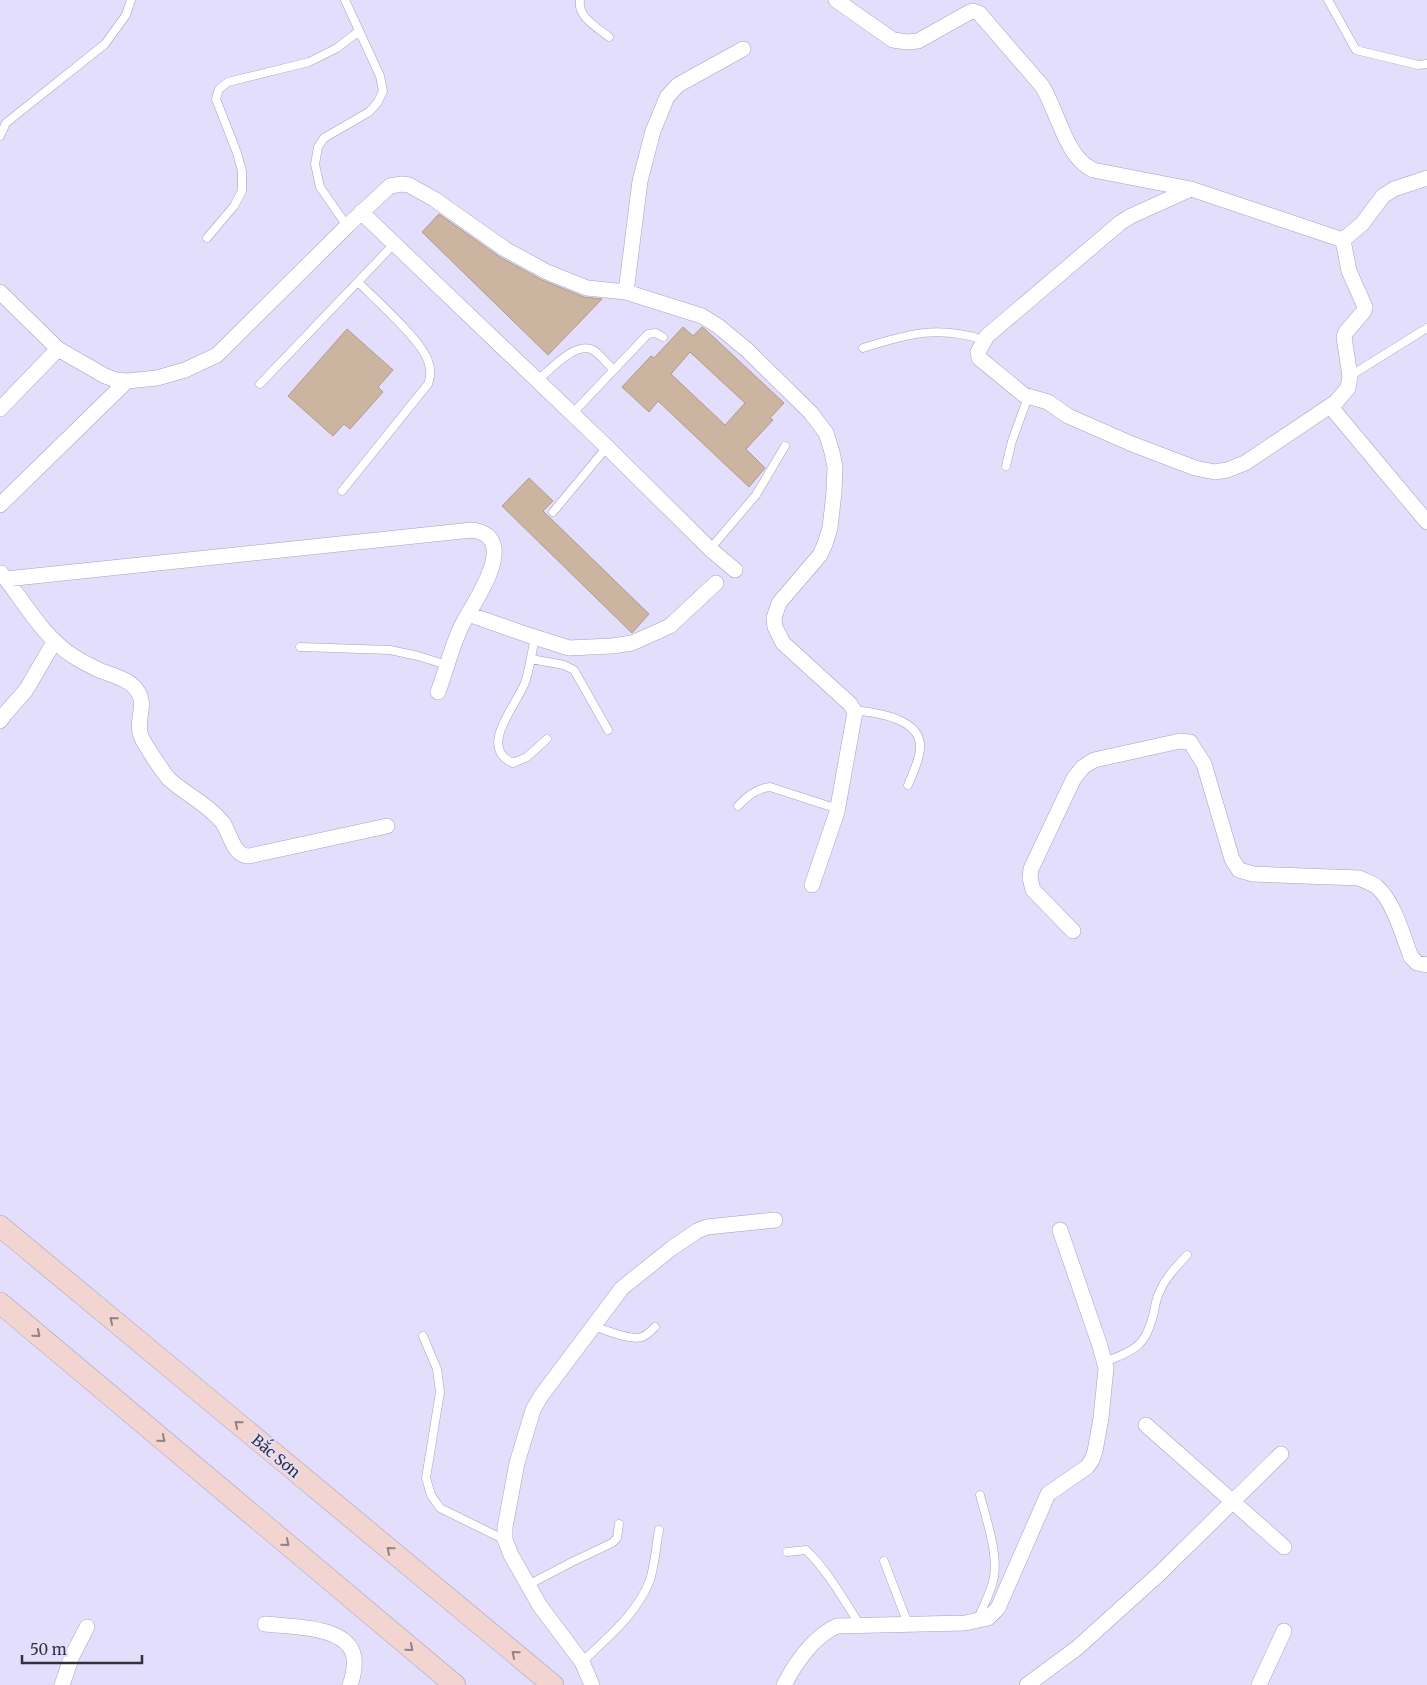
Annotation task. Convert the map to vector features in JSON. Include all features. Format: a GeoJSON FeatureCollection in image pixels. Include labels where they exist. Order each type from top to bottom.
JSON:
{"type":"FeatureCollection","features":[{"type":"Feature","properties":{"kind":"main road","name":"Bắc Sơn"},"geometry":{"type":"LineString","coordinates":[[0,1226],[553,1685]]}},
{"type":"Feature","properties":{"kind":"main road"},"geometry":{"type":"LineString","coordinates":[[0,1303],[455,1685]]}},
{"type":"Feature","properties":{"kind":"street"},"geometry":{"type":"LineString","coordinates":[[836,0],[893,40],[907,42],[918,41],[968,12],[979,13],[1042,86],[1073,152],[1081,162],[1093,170],[1191,189],[1343,240]]}},
{"type":"Feature","properties":{"kind":"street"},"geometry":{"type":"LineString","coordinates":[[626,292],[640,181],[653,131],[667,97],[678,85],[743,49]]}},
{"type":"Feature","properties":{"kind":"street"},"geometry":{"type":"LineString","coordinates":[[1343,240],[1362,224],[1383,196],[1394,189],[1427,178]]}},
{"type":"Feature","properties":{"kind":"street"},"geometry":{"type":"LineString","coordinates":[[0,292],[58,349],[105,376],[127,381],[157,378],[185,370],[218,354],[361,212],[390,186],[402,184],[409,185],[434,199],[505,249],[547,272],[587,288],[626,292],[702,316],[718,326],[747,350],[811,413],[826,433],[835,467],[834,492],[828,536],[820,555],[779,603],[774,618],[775,628],[783,643],[850,704],[854,710],[855,720],[838,808],[812,884]]}},
{"type":"Feature","properties":{"kind":"street"},"geometry":{"type":"LineString","coordinates":[[1191,189],[1131,216],[1120,223],[984,340],[978,352],[979,358],[1028,397],[1048,402],[1068,416],[1132,444],[1195,468],[1215,472],[1227,470],[1245,464],[1336,402],[1348,388],[1350,376],[1344,337],[1365,307],[1351,278],[1343,240]]}},
{"type":"Feature","properties":{"kind":"street"},"geometry":{"type":"LineString","coordinates":[[361,212],[710,549],[735,570]]}},
{"type":"Feature","properties":{"kind":"street"},"geometry":{"type":"LineString","coordinates":[[0,409],[58,349]]}},
{"type":"Feature","properties":{"kind":"street"},"geometry":{"type":"LineString","coordinates":[[0,505],[127,381]]}},
{"type":"Feature","properties":{"kind":"street"},"geometry":{"type":"LineString","coordinates":[[1330,406],[1427,522]]}},
{"type":"Feature","properties":{"kind":"street"},"geometry":{"type":"LineString","coordinates":[[3,576],[472,530],[482,531],[491,538],[495,556],[485,585],[461,627],[438,692]]}},
{"type":"Feature","properties":{"kind":"street"},"geometry":{"type":"LineString","coordinates":[[3,576],[54,642],[73,656],[97,669],[131,683],[138,690],[142,698],[138,726],[141,737],[169,778],[208,808],[223,823],[237,852],[242,856],[387,826]]}},
{"type":"Feature","properties":{"kind":"street"},"geometry":{"type":"LineString","coordinates":[[468,614],[569,648],[632,643],[670,626],[716,583]]}},
{"type":"Feature","properties":{"kind":"street"},"geometry":{"type":"LineString","coordinates":[[0,722],[26,690],[54,642]]}},
{"type":"Feature","properties":{"kind":"street"},"geometry":{"type":"LineString","coordinates":[[1073,931],[1032,890],[1030,878],[1031,869],[1074,778],[1083,767],[1094,760],[1180,741],[1190,742],[1204,764],[1232,859],[1239,870],[1253,874],[1359,878],[1376,886],[1385,897],[1411,957],[1417,963],[1427,965]]}},
{"type":"Feature","properties":{"kind":"street"},"geometry":{"type":"LineString","coordinates":[[592,1685],[582,1662],[540,1606],[528,1586],[505,1540],[505,1527],[517,1463],[533,1410],[540,1396],[622,1288],[672,1248],[707,1227],[775,1220]]}},
{"type":"Feature","properties":{"kind":"street"},"geometry":{"type":"LineString","coordinates":[[784,1685],[800,1659],[823,1634],[837,1626],[965,1623],[988,1618],[998,1608],[1048,1494],[1087,1467],[1092,1460],[1101,1418],[1106,1362],[1060,1230]]}},
{"type":"Feature","properties":{"kind":"street"},"geometry":{"type":"LineString","coordinates":[[1146,1425],[1284,1547]]}},
{"type":"Feature","properties":{"kind":"street"},"geometry":{"type":"LineString","coordinates":[[1027,1685],[1077,1648],[1159,1574],[1280,1454]]}},
{"type":"Feature","properties":{"kind":"street"},"geometry":{"type":"LineString","coordinates":[[265,1624],[323,1631],[341,1638],[352,1651],[354,1658],[350,1685]]}},
{"type":"Feature","properties":{"kind":"street"},"geometry":{"type":"LineString","coordinates":[[62,1685],[72,1656],[87,1627]]}},
{"type":"Feature","properties":{"kind":"street"},"geometry":{"type":"LineString","coordinates":[[1259,1685],[1284,1631]]}},
{"type":"Feature","properties":{"kind":"lane"},"geometry":{"type":"LineString","coordinates":[[0,136],[6,123],[105,44],[126,15],[131,0]]}},
{"type":"Feature","properties":{"kind":"lane"},"geometry":{"type":"LineString","coordinates":[[345,0],[380,76],[383,91],[378,102],[369,112],[324,138],[318,148],[315,164],[320,187],[347,226]]}},
{"type":"Feature","properties":{"kind":"lane"},"geometry":{"type":"LineString","coordinates":[[580,0],[583,16],[609,37]]}},
{"type":"Feature","properties":{"kind":"lane"},"geometry":{"type":"LineString","coordinates":[[1328,0],[1356,50],[1418,65],[1427,64]]}},
{"type":"Feature","properties":{"kind":"lane"},"geometry":{"type":"LineString","coordinates":[[207,238],[234,206],[242,191],[242,172],[237,153],[216,99],[219,89],[228,82],[309,62],[337,48],[359,31]]}},
{"type":"Feature","properties":{"kind":"lane"},"geometry":{"type":"LineString","coordinates":[[260,384],[394,244]]}},
{"type":"Feature","properties":{"kind":"lane"},"geometry":{"type":"LineString","coordinates":[[342,491],[428,384],[430,378],[428,361],[415,340],[358,282]]}},
{"type":"Feature","properties":{"kind":"lane"},"geometry":{"type":"LineString","coordinates":[[1350,376],[1427,328]]}},
{"type":"Feature","properties":{"kind":"lane"},"geometry":{"type":"LineString","coordinates":[[572,414],[648,334],[656,333],[664,337]]}},
{"type":"Feature","properties":{"kind":"lane"},"geometry":{"type":"LineString","coordinates":[[863,348],[900,336],[924,333],[964,333],[984,340]]}},
{"type":"Feature","properties":{"kind":"lane"},"geometry":{"type":"LineString","coordinates":[[537,381],[574,350],[582,348],[593,350],[613,370]]}},
{"type":"Feature","properties":{"kind":"lane"},"geometry":{"type":"LineString","coordinates":[[1006,466],[1012,441],[1028,397]]}},
{"type":"Feature","properties":{"kind":"lane"},"geometry":{"type":"LineString","coordinates":[[710,549],[756,495],[785,446]]}},
{"type":"Feature","properties":{"kind":"lane"},"geometry":{"type":"LineString","coordinates":[[553,512],[606,447]]}},
{"type":"Feature","properties":{"kind":"lane"},"geometry":{"type":"LineString","coordinates":[[535,638],[522,691],[500,730],[498,744],[500,753],[505,760],[513,763],[527,757],[547,738]]}},
{"type":"Feature","properties":{"kind":"lane"},"geometry":{"type":"LineString","coordinates":[[300,647],[390,650],[447,665]]}},
{"type":"Feature","properties":{"kind":"lane"},"geometry":{"type":"LineString","coordinates":[[531,658],[564,665],[574,670],[608,730]]}},
{"type":"Feature","properties":{"kind":"lane"},"geometry":{"type":"LineString","coordinates":[[854,710],[892,717],[907,724],[918,736],[920,755],[908,785]]}},
{"type":"Feature","properties":{"kind":"lane"},"geometry":{"type":"LineString","coordinates":[[738,806],[752,792],[770,788],[838,808]]}},
{"type":"Feature","properties":{"kind":"lane"},"geometry":{"type":"LineString","coordinates":[[1106,1362],[1125,1354],[1141,1344],[1152,1320],[1158,1294],[1165,1280],[1187,1255]]}},
{"type":"Feature","properties":{"kind":"lane"},"geometry":{"type":"LineString","coordinates":[[594,1326],[632,1338],[645,1336],[655,1327]]}},
{"type":"Feature","properties":{"kind":"lane"},"geometry":{"type":"LineString","coordinates":[[423,1336],[437,1369],[440,1392],[426,1478],[431,1495],[440,1508],[505,1540]]}},
{"type":"Feature","properties":{"kind":"lane"},"geometry":{"type":"LineString","coordinates":[[977,1621],[990,1592],[994,1575],[993,1555],[980,1495]]}},
{"type":"Feature","properties":{"kind":"lane"},"geometry":{"type":"LineString","coordinates":[[528,1586],[612,1543],[617,1538],[619,1524]]}},
{"type":"Feature","properties":{"kind":"lane"},"geometry":{"type":"LineString","coordinates":[[582,1662],[620,1626],[641,1599],[650,1579],[659,1530]]}},
{"type":"Feature","properties":{"kind":"lane"},"geometry":{"type":"LineString","coordinates":[[786,1552],[806,1550],[830,1579],[860,1625]]}},
{"type":"Feature","properties":{"kind":"lane"},"geometry":{"type":"LineString","coordinates":[[884,1562],[908,1624]]}},
{"type":"Feature","properties":{"kind":"building"},"geometry":{"type":"Polygon","coordinates":[[[439,214],[500,257],[542,280],[584,297],[602,299],[548,355],[422,232],[439,214]]]}},
{"type":"Feature","properties":{"kind":"building"},"geometry":{"type":"Polygon","coordinates":[[[683,327],[693,336],[702,327],[784,403],[770,418],[773,420],[746,449],[765,468],[749,487],[658,401],[649,412],[622,387],[651,356],[654,358],[683,327]],[[690,352],[671,374],[725,425],[745,403],[690,352]]]}},
{"type":"Feature","properties":{"kind":"building"},"geometry":{"type":"Polygon","coordinates":[[[347,329],[393,370],[378,387],[383,392],[350,429],[344,424],[333,436],[288,396],[347,329]]]}},
{"type":"Feature","properties":{"kind":"building"},"geometry":{"type":"Polygon","coordinates":[[[529,478],[553,501],[543,511],[649,614],[632,633],[502,506],[529,478]]]}}]}
